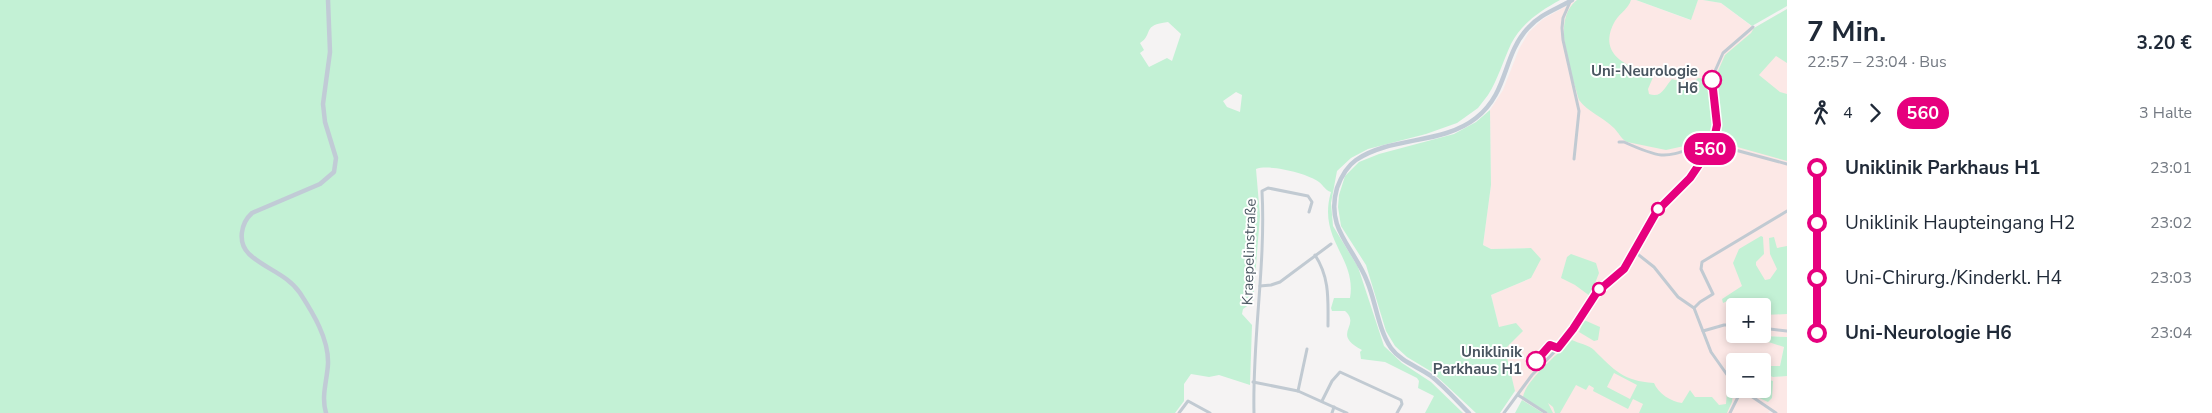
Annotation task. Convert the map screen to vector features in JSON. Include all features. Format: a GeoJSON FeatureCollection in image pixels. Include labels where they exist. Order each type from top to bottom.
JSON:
{"type":"FeatureCollection","features":[{"type":"Feature","properties":{"kind":"street"},"geometry":{"type":"LineString","coordinates":[[326,413],[324,397],[328,359],[326,343],[319,326],[295,287],[280,273],[250,254],[244,247],[242,236],[245,220],[252,213],[320,184],[334,172],[336,158],[324,112],[330,52],[328,0]]}},
{"type":"Feature","properties":{"kind":"street"},"geometry":{"type":"LineString","coordinates":[[1571,1],[1563,18],[1562,28],[1579,111],[1574,159]]}},
{"type":"Feature","properties":{"kind":"street"},"geometry":{"type":"LineString","coordinates":[[1470,413],[1436,380],[1403,360],[1391,348],[1384,334],[1365,274],[1336,225],[1334,211],[1336,193],[1347,168],[1364,155],[1452,131],[1474,119],[1496,97],[1515,46],[1524,32],[1542,15],[1571,1]]}},
{"type":"Feature","properties":{"kind":"street"},"geometry":{"type":"LineString","coordinates":[[1508,413],[1532,375],[1563,343],[1593,296],[1622,271],[1635,252],[1657,211],[1690,178],[1713,144],[1717,125],[1713,77],[1723,53],[1753,27]]}},
{"type":"Feature","properties":{"kind":"street"},"geometry":{"type":"LineString","coordinates":[[1619,142],[1624,142],[1652,154],[1667,156],[1706,144],[1713,144],[1787,164]]}},
{"type":"Feature","properties":{"kind":"street","name":"Kraepelinstraße"},"geometry":{"type":"LineString","coordinates":[[1254,413],[1253,382],[1264,225],[1262,192],[1268,188],[1308,196],[1312,202],[1309,212]]}},
{"type":"Feature","properties":{"kind":"street"},"geometry":{"type":"LineString","coordinates":[[1694,308],[1713,294],[1701,266],[1705,260],[1787,211]]}},
{"type":"Feature","properties":{"kind":"street"},"geometry":{"type":"LineString","coordinates":[[1260,286],[1276,284],[1331,244]]}},
{"type":"Feature","properties":{"kind":"street"},"geometry":{"type":"LineString","coordinates":[[1635,252],[1654,267],[1676,294],[1694,308],[1704,331],[1710,352],[1726,374]]}},
{"type":"Feature","properties":{"kind":"street"},"geometry":{"type":"LineString","coordinates":[[1315,254],[1324,269],[1328,285],[1328,326]]}},
{"type":"Feature","properties":{"kind":"street"},"geometry":{"type":"LineString","coordinates":[[1704,331],[1726,325]]}},
{"type":"Feature","properties":{"kind":"street"},"geometry":{"type":"LineString","coordinates":[[1771,329],[1787,331]]}},
{"type":"Feature","properties":{"kind":"street"},"geometry":{"type":"LineString","coordinates":[[1298,391],[1307,349]]}},
{"type":"Feature","properties":{"kind":"street"},"geometry":{"type":"LineString","coordinates":[[1322,401],[1332,381],[1340,372],[1401,400],[1402,404],[1397,413]]}},
{"type":"Feature","properties":{"kind":"street"},"geometry":{"type":"LineString","coordinates":[[1253,382],[1298,391],[1347,413]]}},
{"type":"Feature","properties":{"kind":"street"},"geometry":{"type":"LineString","coordinates":[[1518,395],[1546,413]]}},
{"type":"Feature","properties":{"kind":"street"},"geometry":{"type":"LineString","coordinates":[[1730,413],[1735,398]]}},
{"type":"Feature","properties":{"kind":"street"},"geometry":{"type":"LineString","coordinates":[[1754,398],[1776,413]]}},
{"type":"Feature","properties":{"kind":"street"},"geometry":{"type":"LineString","coordinates":[[1179,413],[1188,401],[1210,413]]}},
{"type":"Feature","properties":{"kind":"street"},"geometry":{"type":"LineString","coordinates":[[1504,413],[1511,406]]}},
{"type":"Feature","properties":{"kind":"street"},"geometry":{"type":"LineString","coordinates":[[1332,413],[1334,407]]}},
{"type":"Feature","properties":{"kind":"shaded area"},"geometry":{"type":"Polygon","coordinates":[[[1577,0],[1636,0],[1690,20],[1698,0],[1703,0],[1721,3],[1754,28],[1787,9],[1787,337],[1771,336],[1771,298],[1726,298],[1726,343],[1771,342],[1784,346],[1780,366],[1771,366],[1771,353],[1726,353],[1726,398],[1771,398],[1771,376],[1787,376],[1787,413],[1773,413],[1770,411],[1768,413],[1543,413],[1522,400],[1523,397],[1515,391],[1491,295],[1531,278],[1531,248],[1491,249],[1483,245],[1491,185],[1490,110],[1503,90],[1519,49],[1529,32],[1543,19],[1577,0]]]}},
{"type":"Feature","properties":{"kind":"green space"},"geometry":{"type":"Polygon","coordinates":[[[0,0],[1560,0],[1539,13],[1520,30],[1511,44],[1492,89],[1478,108],[1457,123],[1426,134],[1368,149],[1351,158],[1337,171],[1331,203],[1333,226],[1358,267],[1384,346],[1402,363],[1431,382],[1463,413],[1425,413],[1434,396],[1418,388],[1419,381],[1417,378],[1385,362],[1361,359],[1360,352],[1362,350],[1348,339],[1349,316],[1345,311],[1332,311],[1331,308],[1334,298],[1350,298],[1351,284],[1348,271],[1329,223],[1328,209],[1331,192],[1319,182],[1306,175],[1288,170],[1262,168],[1256,169],[1260,216],[1253,302],[1243,309],[1242,314],[1252,325],[1250,385],[1219,375],[1209,377],[1191,374],[1184,384],[1184,401],[1175,413],[0,413],[0,0]],[[1168,22],[1154,25],[1140,43],[1144,50],[1140,53],[1149,67],[1167,58],[1172,61],[1181,34],[1168,22]],[[1236,92],[1223,101],[1227,107],[1240,112],[1242,95],[1236,92]]]}},
{"type":"Feature","properties":{"kind":"green space"},"geometry":{"type":"Polygon","coordinates":[[[1577,0],[1631,0],[1615,21],[1610,32],[1609,42],[1617,57],[1632,67],[1654,75],[1648,89],[1649,94],[1657,95],[1663,91],[1672,79],[1682,82],[1684,89],[1687,91],[1698,88],[1696,80],[1698,78],[1707,79],[1712,121],[1710,136],[1707,141],[1666,150],[1627,142],[1610,124],[1579,100],[1568,62],[1564,33],[1569,9],[1577,0]]]}},
{"type":"Feature","properties":{"kind":"green space"},"geometry":{"type":"Polygon","coordinates":[[[1636,0],[1698,0],[1691,20],[1636,0]]]}},
{"type":"Feature","properties":{"kind":"green space"},"geometry":{"type":"Polygon","coordinates":[[[1703,0],[1787,0],[1787,6],[1752,26],[1721,3],[1703,0]]]}},
{"type":"Feature","properties":{"kind":"green space"},"geometry":{"type":"Polygon","coordinates":[[[1787,9],[1787,63],[1776,56],[1759,75],[1780,92],[1787,94],[1787,161],[1723,143],[1716,84],[1718,71],[1725,55],[1751,33],[1754,28],[1787,9]]]}},
{"type":"Feature","properties":{"kind":"green space"},"geometry":{"type":"Polygon","coordinates":[[[1490,110],[1491,185],[1483,245],[1491,249],[1531,248],[1541,259],[1531,278],[1491,295],[1499,327],[1516,323],[1523,331],[1505,349],[1515,391],[1500,413],[1476,413],[1432,372],[1407,357],[1395,346],[1386,331],[1366,265],[1341,226],[1338,207],[1339,195],[1345,176],[1359,162],[1379,154],[1454,134],[1476,122],[1490,110]]]}},
{"type":"Feature","properties":{"kind":"green space"},"geometry":{"type":"Polygon","coordinates":[[[1761,236],[1763,237],[1764,254],[1756,262],[1756,265],[1765,280],[1770,279],[1777,269],[1770,254],[1769,238],[1774,237],[1777,248],[1787,246],[1787,314],[1771,315],[1771,298],[1726,298],[1726,302],[1723,303],[1722,299],[1742,286],[1733,263],[1739,249],[1761,236]]]}},
{"type":"Feature","properties":{"kind":"green space"},"geometry":{"type":"Polygon","coordinates":[[[1571,254],[1596,263],[1599,273],[1590,296],[1561,278],[1567,257],[1571,254]]]}},
{"type":"Feature","properties":{"kind":"green space"},"geometry":{"type":"Polygon","coordinates":[[[1584,320],[1600,327],[1598,340],[1594,341],[1579,332],[1584,320]]]}},
{"type":"Feature","properties":{"kind":"green space"},"geometry":{"type":"Polygon","coordinates":[[[1771,336],[1787,337],[1787,376],[1771,376],[1771,366],[1780,366],[1784,347],[1771,343],[1771,336]]]}},
{"type":"Feature","properties":{"kind":"green space"},"geometry":{"type":"Polygon","coordinates":[[[1572,340],[1594,350],[1614,369],[1627,377],[1654,383],[1662,393],[1674,401],[1682,403],[1690,390],[1695,397],[1712,397],[1719,405],[1726,404],[1726,398],[1732,398],[1732,402],[1727,413],[1639,413],[1643,404],[1633,399],[1628,409],[1593,391],[1594,388],[1589,385],[1586,390],[1576,385],[1560,413],[1555,413],[1553,407],[1548,403],[1553,413],[1548,413],[1523,397],[1525,390],[1536,375],[1572,340]],[[1614,373],[1607,387],[1630,399],[1637,385],[1614,373]]]}},
{"type":"Feature","properties":{"kind":"green space"},"geometry":{"type":"Polygon","coordinates":[[[1771,380],[1773,381],[1772,398],[1768,402],[1759,398],[1771,398],[1771,380]]]}},
{"type":"Feature","properties":{"kind":"green space"},"geometry":{"type":"Polygon","coordinates":[[[1522,400],[1543,413],[1515,413],[1522,400]]]}},
{"type":"Feature","properties":{"kind":"bus line","name":"560"},"geometry":{"type":"LineString","coordinates":[[1536,361],[1550,345],[1558,348],[1563,343],[1597,292],[1624,269],[1657,211],[1667,199],[1685,184],[1713,144],[1716,136],[1717,112],[1712,80]]}},
{"type":"Feature","properties":{"kind":"place","name":"Uni-Neurologie H6"},"geometry":{"type":"Point","coordinates":[1712,80]}},
{"type":"Feature","properties":{"kind":"place","name":"Uniklinik Parkhaus H1"},"geometry":{"type":"Point","coordinates":[1536,361]}}]}
